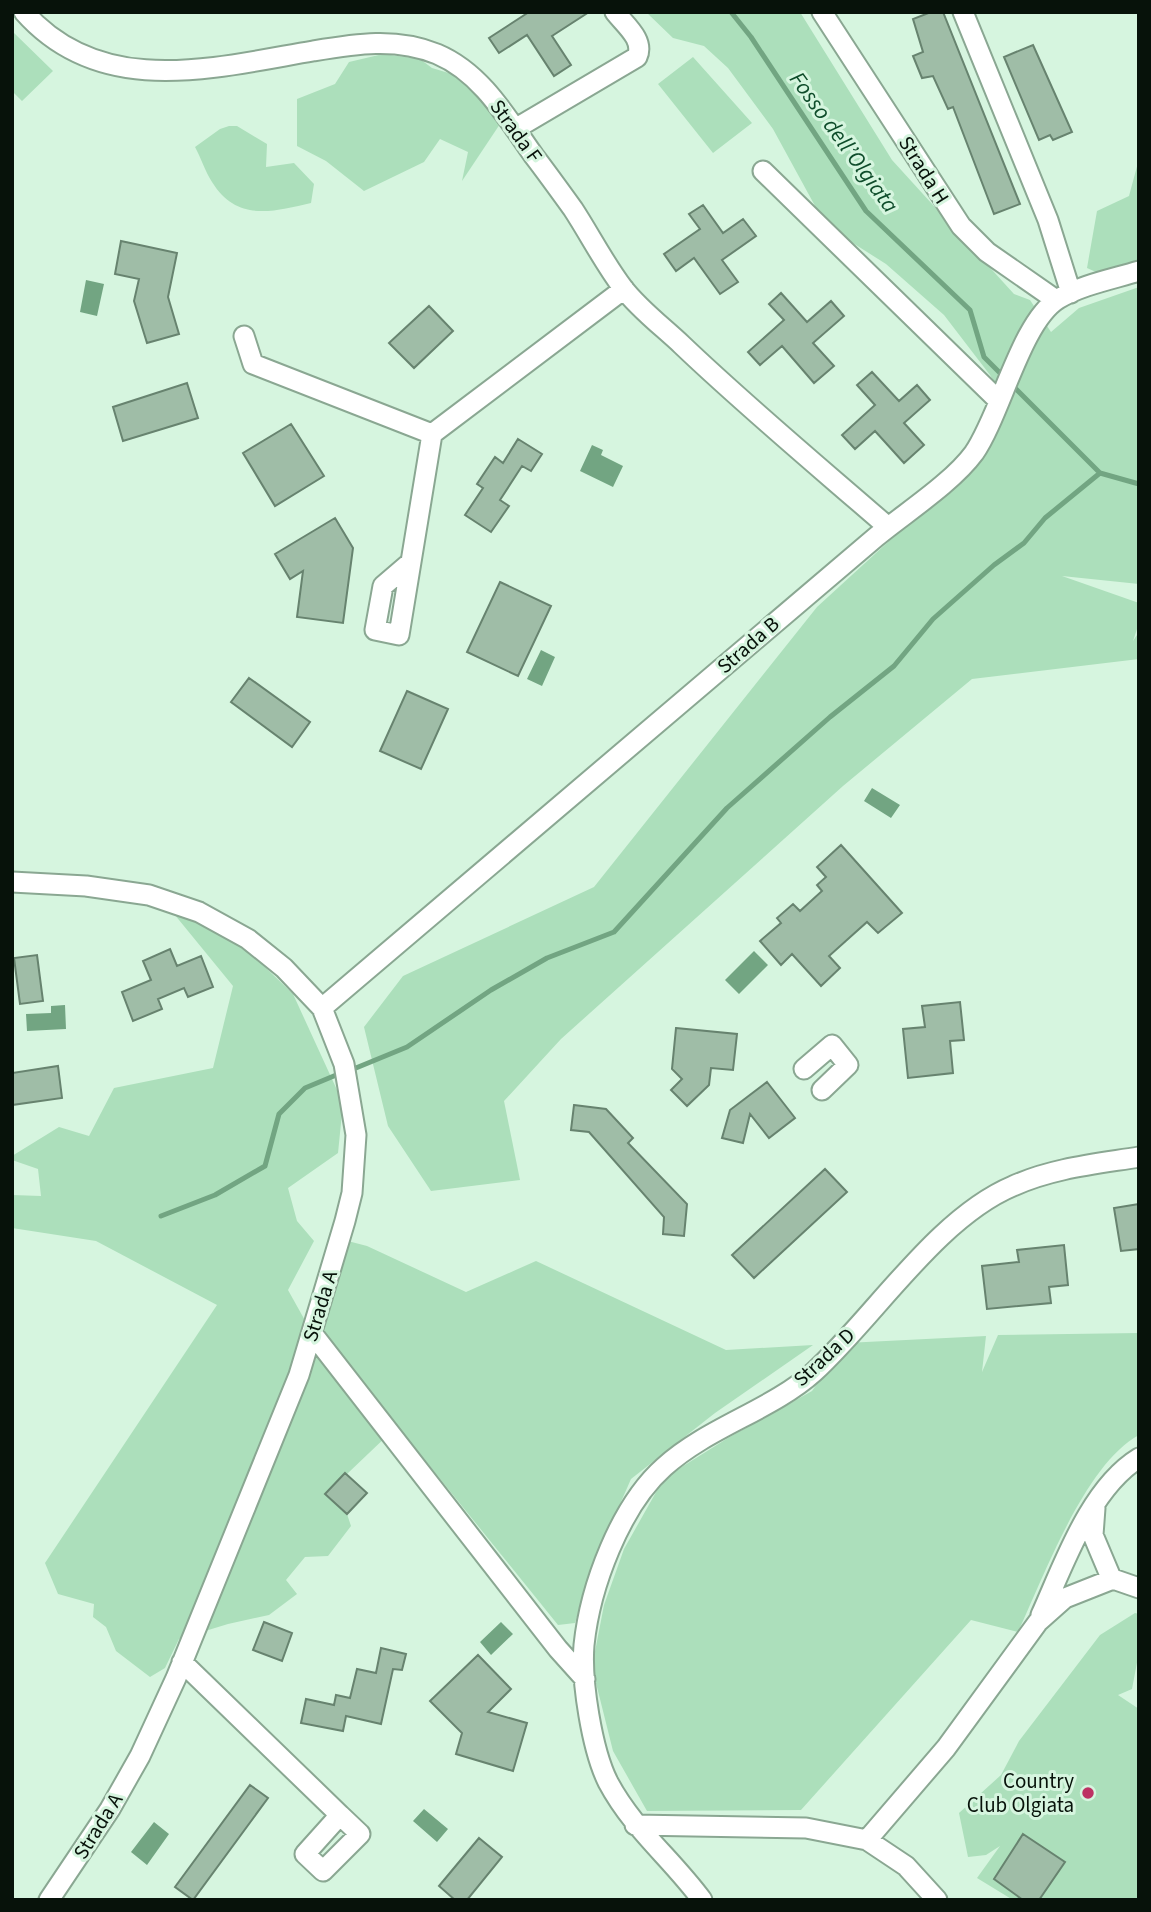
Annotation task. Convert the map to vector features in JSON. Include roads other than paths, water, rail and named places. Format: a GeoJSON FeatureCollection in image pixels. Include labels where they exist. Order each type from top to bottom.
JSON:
{"type":"FeatureCollection","features":[{"type":"Feature","properties":{"kind":"street","name":"Strada F"},"geometry":{"type":"LineString","coordinates":[[24,12],[50,37],[74,52],[113,67],[137,71],[215,66],[368,43],[414,47],[440,55],[472,75],[493,98],[572,209],[624,289],[706,368],[888,527]]}},
{"type":"Feature","properties":{"kind":"street"},"geometry":{"type":"LineString","coordinates":[[515,129],[637,58],[640,52],[638,42],[615,12]]}},
{"type":"Feature","properties":{"kind":"street","name":"Strada H"},"geometry":{"type":"LineString","coordinates":[[822,12],[961,226],[987,252],[1063,296]]}},
{"type":"Feature","properties":{"kind":"street"},"geometry":{"type":"LineString","coordinates":[[963,12],[1048,220],[1063,296],[1139,271]]}},
{"type":"Feature","properties":{"kind":"street"},"geometry":{"type":"LineString","coordinates":[[763,171],[1005,388]]}},
{"type":"Feature","properties":{"kind":"street"},"geometry":{"type":"LineString","coordinates":[[411,562],[432,434],[624,289]]}},
{"type":"Feature","properties":{"kind":"street","name":"Strada B"},"geometry":{"type":"LineString","coordinates":[[322,1008],[888,527],[954,474],[983,439],[1036,322],[1063,296]]}},
{"type":"Feature","properties":{"kind":"street"},"geometry":{"type":"LineString","coordinates":[[244,336],[253,364],[432,434]]}},
{"type":"Feature","properties":{"kind":"street","name":"Strada A"},"geometry":{"type":"LineString","coordinates":[[12,882],[118,889],[162,899],[224,924],[272,958],[304,986],[322,1008],[345,1072],[356,1135],[352,1193],[338,1249],[299,1375],[182,1662],[140,1756],[110,1809],[49,1900]]}},
{"type":"Feature","properties":{"kind":"street"},"geometry":{"type":"LineString","coordinates":[[804,1069],[832,1045],[848,1065],[822,1090]]}},
{"type":"Feature","properties":{"kind":"street","name":"Strada D"},"geometry":{"type":"LineString","coordinates":[[702,1900],[635,1825],[603,1770],[595,1741],[585,1679],[586,1629],[606,1561],[635,1500],[663,1467],[726,1424],[786,1392],[813,1373],[934,1244],[990,1198],[1010,1187],[1054,1171],[1139,1157]]}},
{"type":"Feature","properties":{"kind":"street"},"geometry":{"type":"LineString","coordinates":[[312,1333],[558,1649],[585,1679]]}},
{"type":"Feature","properties":{"kind":"street"},"geometry":{"type":"LineString","coordinates":[[867,1840],[946,1748],[1038,1622],[1085,1537],[1090,1509],[1130,1464],[1139,1458]]}},
{"type":"Feature","properties":{"kind":"street"},"geometry":{"type":"LineString","coordinates":[[1085,1537],[1112,1580]]}},
{"type":"Feature","properties":{"kind":"street"},"geometry":{"type":"LineString","coordinates":[[1038,1622],[1065,1598],[1112,1580],[1139,1588]]}},
{"type":"Feature","properties":{"kind":"street"},"geometry":{"type":"LineString","coordinates":[[182,1662],[340,1815]]}},
{"type":"Feature","properties":{"kind":"street"},"geometry":{"type":"LineString","coordinates":[[635,1825],[806,1828],[867,1840],[906,1866],[937,1900]]}},
{"type":"Feature","properties":{"kind":"waterway","name":"Fosso dell’Olgiata"},"geometry":{"type":"LineString","coordinates":[[731,12],[751,37],[866,211],[970,310],[984,357],[1005,378]]}},
{"type":"Feature","properties":{"kind":"waterway","name":"Fosso dell’Olgiata"},"geometry":{"type":"LineString","coordinates":[[1012,385],[1100,473],[1139,484]]}},
{"type":"Feature","properties":{"kind":"waterway"},"geometry":{"type":"LineString","coordinates":[[351,1070],[407,1047],[491,990],[547,958],[614,932],[727,808],[830,717],[894,666],[933,619],[994,565],[1024,543],[1045,518],[1100,473]]}},
{"type":"Feature","properties":{"kind":"waterway"},"geometry":{"type":"LineString","coordinates":[[161,1216],[215,1195],[265,1166],[279,1114],[305,1088],[341,1073]]}},
{"type":"Feature","properties":{"kind":"place","name":"Country Club Olgiata"},"geometry":{"type":"Point","coordinates":[1088,1793]}}]}
